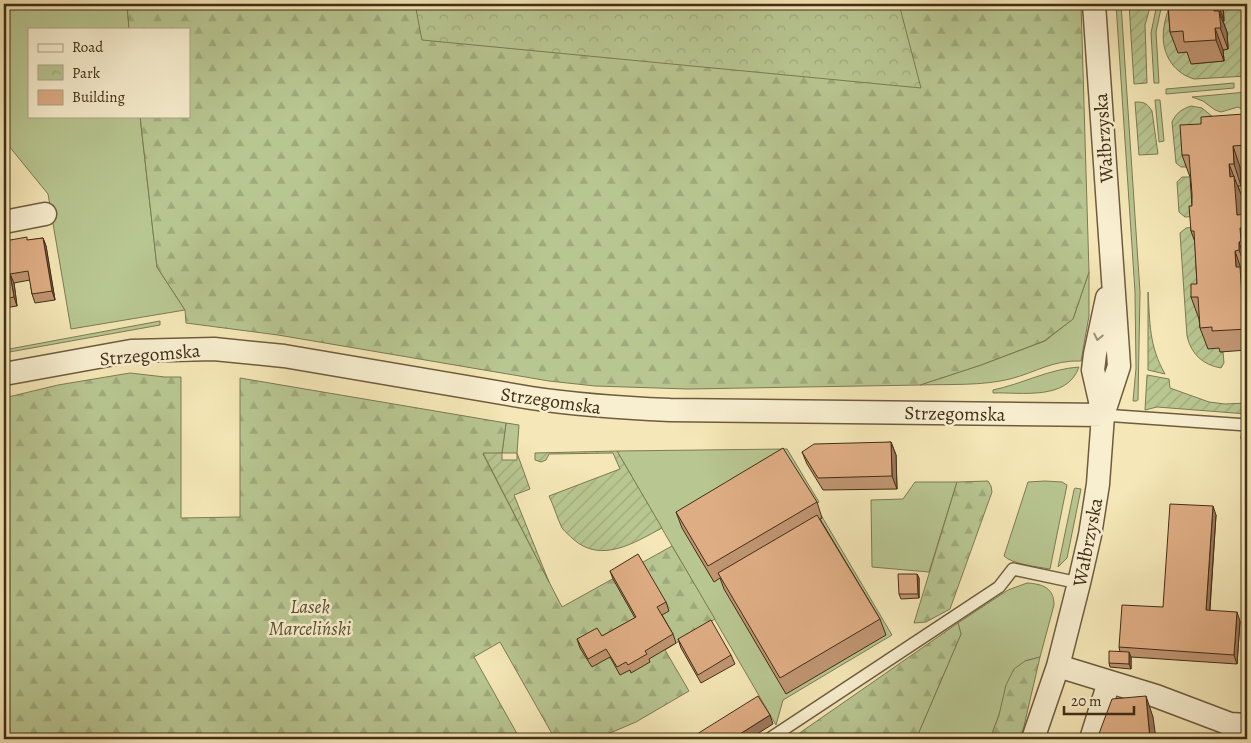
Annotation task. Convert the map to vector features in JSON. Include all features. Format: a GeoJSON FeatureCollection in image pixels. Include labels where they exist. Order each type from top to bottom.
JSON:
{"type":"FeatureCollection","features":[{"type":"Feature","properties":{"kind":"street","name":"Wałbrzyska"},"geometry":{"type":"LineString","coordinates":[[1033,739],[1058,666],[1079,583],[1097,491],[1103,415],[1119,366],[1094,4]]}},
{"type":"Feature","properties":{"kind":"street"},"geometry":{"type":"LineString","coordinates":[[4,222],[45,214]]}},
{"type":"Feature","properties":{"kind":"street","name":"Strzegomska"},"geometry":{"type":"LineString","coordinates":[[4,374],[131,351],[214,349],[284,356],[531,398],[570,404],[619,408],[1103,415]]}},
{"type":"Feature","properties":{"kind":"street"},"geometry":{"type":"LineString","coordinates":[[1058,666],[1156,696],[1230,724],[1247,726]]}},
{"type":"Feature","properties":{"kind":"street"},"geometry":{"type":"LineString","coordinates":[[1091,739],[1109,682]]}},
{"type":"Feature","properties":{"kind":"lane"},"geometry":{"type":"LineString","coordinates":[[1103,415],[1247,425]]}},
{"type":"Feature","properties":{"kind":"lane"},"geometry":{"type":"LineString","coordinates":[[769,739],[999,587],[1012,569],[1079,583]]}},
{"type":"Feature","properties":{"kind":"green space"},"geometry":{"type":"Polygon","coordinates":[[[4,4],[127,4],[129,28],[28,28],[28,118],[140,118],[157,267],[185,310],[71,329],[48,194],[4,140],[4,4]]]}},
{"type":"Feature","properties":{"kind":"green space"},"geometry":{"type":"Polygon","coordinates":[[[127,4],[1081,4],[1089,272],[1073,319],[1044,341],[981,365],[920,385],[688,389],[595,386],[549,381],[278,335],[186,323],[185,310],[157,267],[140,118],[190,118],[190,28],[129,28],[127,4]]]}},
{"type":"Feature","properties":{"kind":"green space"},"geometry":{"type":"Polygon","coordinates":[[[415,4],[899,4],[921,88],[422,40],[415,4]]]}},
{"type":"Feature","properties":{"kind":"green space"},"geometry":{"type":"Polygon","coordinates":[[[1116,4],[1121,4],[1140,292],[1138,400],[1136,401],[1133,401],[1136,368],[1135,292],[1116,4]]]}},
{"type":"Feature","properties":{"kind":"green space"},"geometry":{"type":"Polygon","coordinates":[[[1129,4],[1151,4],[1145,25],[1147,83],[1134,84],[1129,4]]]}},
{"type":"Feature","properties":{"kind":"green space"},"geometry":{"type":"Polygon","coordinates":[[[1157,4],[1162,4],[1156,32],[1159,83],[1154,83],[1151,33],[1157,4]]]}},
{"type":"Feature","properties":{"kind":"green space"},"geometry":{"type":"Polygon","coordinates":[[[1170,4],[1191,52],[1192,64],[1224,61],[1223,50],[1228,49],[1227,32],[1222,32],[1223,4],[1247,4],[1247,76],[1194,79],[1186,76],[1173,66],[1166,52],[1163,36],[1164,24],[1170,4]]]}},
{"type":"Feature","properties":{"kind":"green space"},"geometry":{"type":"Polygon","coordinates":[[[1234,83],[1234,88],[1166,94],[1166,89],[1234,83]]]}},
{"type":"Feature","properties":{"kind":"green space"},"geometry":{"type":"Polygon","coordinates":[[[1247,92],[1247,112],[1238,107],[1221,112],[1203,101],[1192,97],[1247,92]]]}},
{"type":"Feature","properties":{"kind":"green space"},"geometry":{"type":"Polygon","coordinates":[[[1155,100],[1160,100],[1164,141],[1159,142],[1155,100]]]}},
{"type":"Feature","properties":{"kind":"green space"},"geometry":{"type":"Polygon","coordinates":[[[1135,102],[1145,104],[1152,111],[1158,154],[1139,155],[1135,102]]]}},
{"type":"Feature","properties":{"kind":"green space"},"geometry":{"type":"Polygon","coordinates":[[[1191,106],[1202,108],[1213,117],[1189,167],[1181,167],[1176,163],[1172,122],[1175,116],[1191,106]]]}},
{"type":"Feature","properties":{"kind":"green space"},"geometry":{"type":"Polygon","coordinates":[[[1241,173],[1247,173],[1247,230],[1244,230],[1237,186],[1241,185],[1241,173]]]}},
{"type":"Feature","properties":{"kind":"green space"},"geometry":{"type":"Polygon","coordinates":[[[1182,177],[1197,177],[1199,216],[1185,217],[1179,212],[1177,182],[1182,177]]]}},
{"type":"Feature","properties":{"kind":"green space"},"geometry":{"type":"Polygon","coordinates":[[[1197,227],[1220,352],[1223,352],[1224,363],[1221,368],[1215,367],[1199,358],[1191,348],[1187,336],[1180,233],[1186,228],[1197,227]]]}},
{"type":"Feature","properties":{"kind":"green space"},"geometry":{"type":"Polygon","coordinates":[[[1089,272],[1089,316],[1081,361],[1061,362],[999,381],[977,384],[920,385],[1045,341],[1073,319],[1089,272]]]}},
{"type":"Feature","properties":{"kind":"green space"},"geometry":{"type":"Polygon","coordinates":[[[1148,292],[1153,344],[1165,374],[1148,370],[1148,292]]]}},
{"type":"Feature","properties":{"kind":"green space"},"geometry":{"type":"Polygon","coordinates":[[[160,321],[160,325],[4,353],[4,350],[160,321]]]}},
{"type":"Feature","properties":{"kind":"green space"},"geometry":{"type":"Polygon","coordinates":[[[1079,367],[1073,378],[1065,385],[1054,390],[1030,393],[993,393],[993,390],[1068,368],[1079,367]]]}},
{"type":"Feature","properties":{"kind":"green space","name":"Lasek Marceliński"},"geometry":{"type":"Polygon","coordinates":[[[130,373],[181,377],[181,518],[240,517],[240,378],[506,423],[502,453],[483,454],[562,607],[672,546],[715,619],[665,650],[689,691],[636,722],[596,739],[555,739],[500,642],[474,657],[520,739],[4,739],[4,398],[58,385],[130,373]]]}},
{"type":"Feature","properties":{"kind":"green space"},"geometry":{"type":"Polygon","coordinates":[[[1147,375],[1169,379],[1170,388],[1209,402],[1225,404],[1247,403],[1247,414],[1157,407],[1145,410],[1147,375]]]}},
{"type":"Feature","properties":{"kind":"green space"},"geometry":{"type":"Polygon","coordinates":[[[506,423],[519,425],[517,453],[502,453],[506,423]]]}},
{"type":"Feature","properties":{"kind":"green space"},"geometry":{"type":"Polygon","coordinates":[[[787,449],[819,502],[815,505],[892,635],[783,700],[776,725],[617,451],[787,449]]]}},
{"type":"Feature","properties":{"kind":"green space"},"geometry":{"type":"Polygon","coordinates":[[[617,451],[662,528],[629,545],[606,550],[595,550],[573,539],[563,529],[549,496],[620,469],[613,453],[549,454],[546,460],[541,462],[535,460],[535,453],[617,451]]]}},
{"type":"Feature","properties":{"kind":"green space"},"geometry":{"type":"Polygon","coordinates":[[[483,453],[502,453],[502,460],[517,460],[517,453],[530,489],[514,495],[549,582],[483,453]]]}},
{"type":"Feature","properties":{"kind":"green space"},"geometry":{"type":"Polygon","coordinates":[[[988,481],[992,492],[950,609],[926,622],[914,623],[957,482],[988,481]]]}},
{"type":"Feature","properties":{"kind":"green space"},"geometry":{"type":"Polygon","coordinates":[[[915,482],[957,482],[929,572],[872,567],[871,500],[903,499],[915,482]]]}},
{"type":"Feature","properties":{"kind":"green space"},"geometry":{"type":"Polygon","coordinates":[[[1028,482],[1062,482],[1067,485],[1050,569],[1019,563],[1004,556],[1028,482]]]}},
{"type":"Feature","properties":{"kind":"green space"},"geometry":{"type":"Polygon","coordinates":[[[1075,488],[1081,489],[1067,558],[1058,567],[1074,490],[1075,488]]]}},
{"type":"Feature","properties":{"kind":"green space"},"geometry":{"type":"Polygon","coordinates":[[[1027,583],[1038,584],[1050,591],[1054,605],[1040,657],[1025,661],[999,715],[990,739],[916,739],[961,634],[958,623],[1008,590],[1027,583]]]}},
{"type":"Feature","properties":{"kind":"green space"},"geometry":{"type":"Polygon","coordinates":[[[958,623],[961,634],[916,739],[791,739],[958,623]]]}},
{"type":"Feature","properties":{"kind":"green space"},"geometry":{"type":"Polygon","coordinates":[[[1040,657],[1021,739],[990,739],[999,715],[1006,685],[1014,669],[1025,661],[1040,657]]]}},
{"type":"Feature","properties":{"kind":"building"},"geometry":{"type":"Polygon","coordinates":[[[1168,4],[1214,4],[1214,11],[1219,11],[1221,28],[1215,28],[1216,40],[1184,42],[1183,31],[1170,32],[1168,4]]]}},
{"type":"Feature","properties":{"kind":"building"},"geometry":{"type":"Polygon","coordinates":[[[1244,114],[1246,145],[1233,146],[1234,164],[1229,164],[1230,177],[1234,176],[1237,215],[1247,214],[1247,227],[1240,228],[1241,241],[1239,242],[1239,250],[1235,251],[1236,267],[1240,267],[1242,296],[1247,295],[1247,329],[1212,331],[1212,327],[1200,328],[1198,297],[1191,297],[1191,284],[1197,284],[1194,231],[1191,231],[1189,206],[1192,206],[1192,194],[1189,155],[1182,155],[1180,125],[1201,124],[1201,117],[1244,114]]]}},
{"type":"Feature","properties":{"kind":"building"},"geometry":{"type":"Polygon","coordinates":[[[27,237],[27,240],[43,238],[52,291],[32,294],[28,271],[10,274],[14,297],[4,299],[5,241],[27,237]]]}},
{"type":"Feature","properties":{"kind":"building"},"geometry":{"type":"Polygon","coordinates":[[[1242,431],[1247,432],[1247,438],[1241,438],[1242,431]]]}},
{"type":"Feature","properties":{"kind":"building"},"geometry":{"type":"Polygon","coordinates":[[[891,442],[892,476],[818,478],[802,452],[814,444],[891,442]]]}},
{"type":"Feature","properties":{"kind":"building"},"geometry":{"type":"Polygon","coordinates":[[[783,448],[817,502],[708,566],[676,512],[783,448]]]}},
{"type":"Feature","properties":{"kind":"building"},"geometry":{"type":"Polygon","coordinates":[[[1170,504],[1213,506],[1206,610],[1237,612],[1234,655],[1119,647],[1122,605],[1163,607],[1170,504]]]}},
{"type":"Feature","properties":{"kind":"building"},"geometry":{"type":"Polygon","coordinates":[[[817,515],[880,619],[780,678],[718,573],[817,515]]]}},
{"type":"Feature","properties":{"kind":"building"},"geometry":{"type":"Polygon","coordinates":[[[638,554],[666,602],[657,607],[673,634],[645,651],[647,654],[628,665],[626,662],[617,667],[606,649],[588,659],[577,639],[597,628],[602,636],[636,617],[610,571],[638,554]]]}},
{"type":"Feature","properties":{"kind":"building"},"geometry":{"type":"Polygon","coordinates":[[[898,574],[917,574],[918,594],[899,594],[898,574]]]}},
{"type":"Feature","properties":{"kind":"building"},"geometry":{"type":"Polygon","coordinates":[[[711,620],[731,655],[698,675],[678,639],[711,620]]]}},
{"type":"Feature","properties":{"kind":"building"},"geometry":{"type":"Polygon","coordinates":[[[1109,651],[1129,652],[1129,664],[1109,663],[1109,651]]]}},
{"type":"Feature","properties":{"kind":"building"},"geometry":{"type":"Polygon","coordinates":[[[758,696],[770,715],[732,739],[689,739],[758,696]]]}},
{"type":"Feature","properties":{"kind":"building"},"geometry":{"type":"Polygon","coordinates":[[[1146,696],[1150,739],[1097,739],[1112,699],[1146,696]]]}}]}
